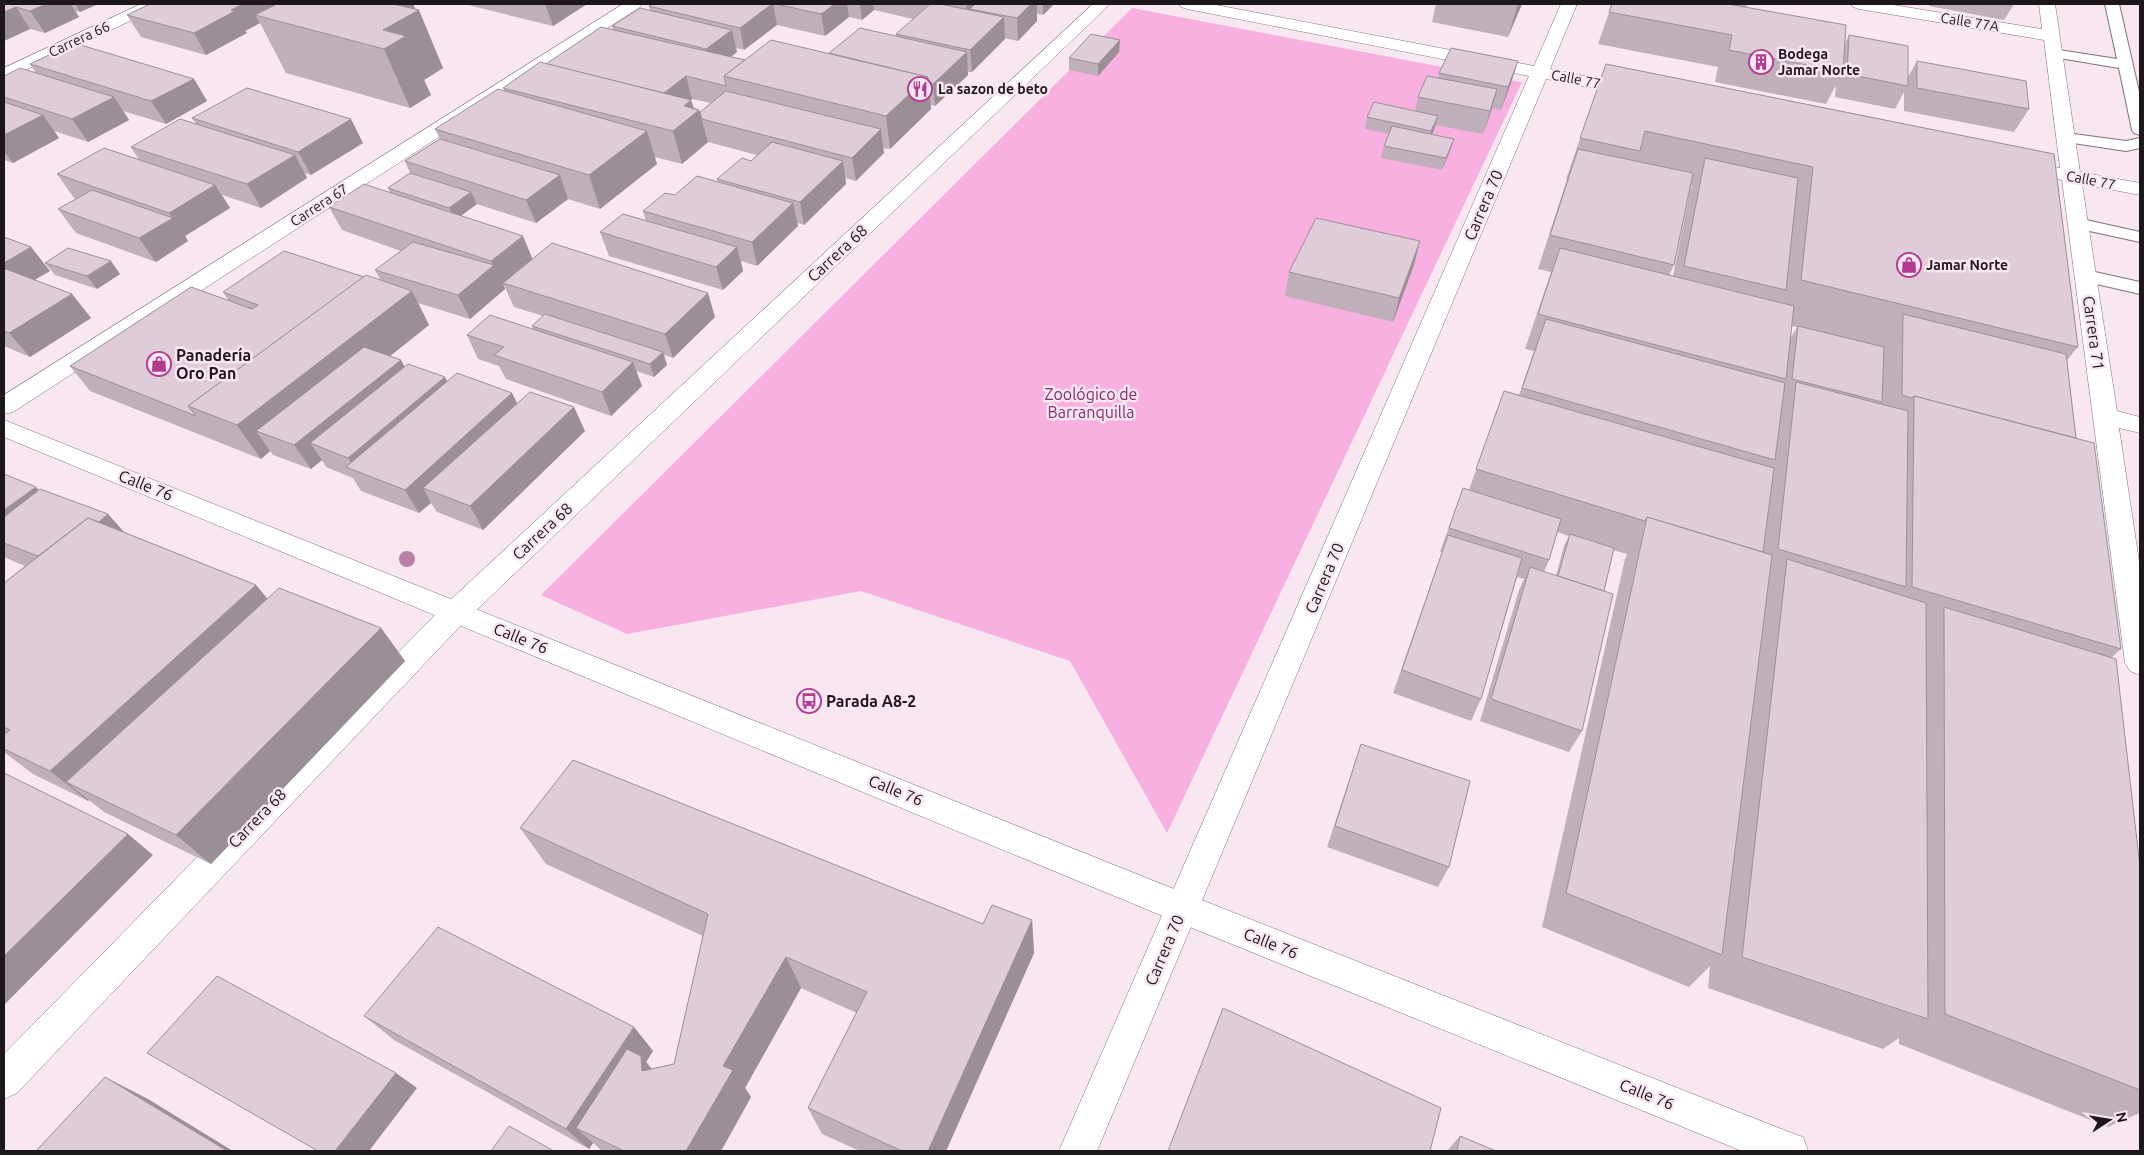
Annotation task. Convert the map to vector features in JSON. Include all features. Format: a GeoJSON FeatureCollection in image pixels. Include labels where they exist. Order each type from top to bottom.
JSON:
{"type":"FeatureCollection","features":[{"type":"Feature","properties":{"kind":"street","name":"Carrera 66"},"geometry":{"type":"LineString","coordinates":[[4,75],[154,4]]}},
{"type":"Feature","properties":{"kind":"street","name":"Carrera 67"},"geometry":{"type":"LineString","coordinates":[[4,406],[634,4]]}},
{"type":"Feature","properties":{"kind":"street","name":"Carrera 68"},"geometry":{"type":"LineString","coordinates":[[4,1080],[456,612],[1102,4]]}},
{"type":"Feature","properties":{"kind":"street","name":"Calle 77"},"geometry":{"type":"LineString","coordinates":[[1187,4],[1656,95]]}},
{"type":"Feature","properties":{"kind":"street","name":"Carrera 70"},"geometry":{"type":"LineString","coordinates":[[1078,1151],[1569,4]]}},
{"type":"Feature","properties":{"kind":"street","name":"Calle 77A"},"geometry":{"type":"LineString","coordinates":[[1859,4],[2052,44]]}},
{"type":"Feature","properties":{"kind":"street","name":"Carrera 71"},"geometry":{"type":"LineString","coordinates":[[2046,4],[2140,663]]}},
{"type":"Feature","properties":{"kind":"street","name":"Calle 77"},"geometry":{"type":"LineString","coordinates":[[2003,163],[2140,190]]}},
{"type":"Feature","properties":{"kind":"street"},"geometry":{"type":"LineString","coordinates":[[2105,416],[2140,425]]}},
{"type":"Feature","properties":{"kind":"street","name":"Calle 76"},"geometry":{"type":"LineString","coordinates":[[4,428],[1182,908],[1790,1151]]}},
{"type":"Feature","properties":{"kind":"lane"},"geometry":{"type":"LineString","coordinates":[[2112,4],[2140,130]]}},
{"type":"Feature","properties":{"kind":"lane"},"geometry":{"type":"LineString","coordinates":[[2052,44],[2126,65]]}},
{"type":"Feature","properties":{"kind":"lane"},"geometry":{"type":"LineString","coordinates":[[2066,138],[2126,146],[2140,143]]}},
{"type":"Feature","properties":{"kind":"lane"},"geometry":{"type":"LineString","coordinates":[[2076,223],[2140,237]]}},
{"type":"Feature","properties":{"kind":"lane"},"geometry":{"type":"LineString","coordinates":[[2086,276],[2140,288]]}},
{"type":"Feature","properties":{"kind":"green space","name":"Zoológico de Barranquilla"},"geometry":{"type":"Polygon","coordinates":[[[1132,8],[1522,82],[1167,833],[1070,661],[861,591],[627,634],[541,595],[1132,8]]]}},
{"type":"Feature","properties":{"kind":"building"},"geometry":{"type":"Polygon","coordinates":[[[4,4],[46,4],[30,11],[16,7],[4,12],[4,4]]]}},
{"type":"Feature","properties":{"kind":"building"},"geometry":{"type":"Polygon","coordinates":[[[150,4],[243,4],[231,10],[235,11],[194,33],[127,15],[150,4]]]}},
{"type":"Feature","properties":{"kind":"building"},"geometry":{"type":"Polygon","coordinates":[[[277,4],[393,4],[419,10],[383,30],[406,36],[384,49],[255,15],[277,4]]]}},
{"type":"Feature","properties":{"kind":"building"},"geometry":{"type":"Polygon","coordinates":[[[652,4],[772,4],[740,28],[649,6],[652,4]]]}},
{"type":"Feature","properties":{"kind":"building"},"geometry":{"type":"Polygon","coordinates":[[[776,4],[835,4],[821,14],[776,4]]]}},
{"type":"Feature","properties":{"kind":"building"},"geometry":{"type":"Polygon","coordinates":[[[930,4],[940,4],[1004,17],[970,50],[896,34],[930,4]]]}},
{"type":"Feature","properties":{"kind":"building"},"geometry":{"type":"Polygon","coordinates":[[[975,4],[1031,4],[1017,18],[970,9],[975,4]]]}},
{"type":"Feature","properties":{"kind":"building"},"geometry":{"type":"Polygon","coordinates":[[[1612,4],[1728,4],[1846,25],[1843,72],[1729,50],[1732,35],[1609,12],[1612,4]]]}},
{"type":"Feature","properties":{"kind":"building"},"geometry":{"type":"Polygon","coordinates":[[[640,8],[732,30],[706,49],[612,26],[640,8]]]}},
{"type":"Feature","properties":{"kind":"building"},"geometry":{"type":"Polygon","coordinates":[[[601,27],[745,60],[724,76],[726,86],[686,76],[664,93],[546,64],[601,27]]]}},
{"type":"Feature","properties":{"kind":"building"},"geometry":{"type":"Polygon","coordinates":[[[860,28],[967,52],[933,84],[928,82],[928,77],[829,53],[860,28]]]}},
{"type":"Feature","properties":{"kind":"building"},"geometry":{"type":"Polygon","coordinates":[[[1091,34],[1120,40],[1098,64],[1069,58],[1091,34]]]}},
{"type":"Feature","properties":{"kind":"building"},"geometry":{"type":"Polygon","coordinates":[[[1849,35],[1908,46],[1908,86],[1847,74],[1849,35]]]}},
{"type":"Feature","properties":{"kind":"building"},"geometry":{"type":"Polygon","coordinates":[[[771,40],[928,77],[886,116],[724,76],[771,40]]]}},
{"type":"Feature","properties":{"kind":"building"},"geometry":{"type":"Polygon","coordinates":[[[74,43],[194,79],[151,101],[30,64],[74,43]]]}},
{"type":"Feature","properties":{"kind":"building"},"geometry":{"type":"Polygon","coordinates":[[[1451,48],[1518,61],[1508,87],[1439,73],[1451,48]]]}},
{"type":"Feature","properties":{"kind":"building"},"geometry":{"type":"Polygon","coordinates":[[[1917,61],[2026,81],[2029,109],[1917,88],[1917,61]]]}},
{"type":"Feature","properties":{"kind":"building"},"geometry":{"type":"Polygon","coordinates":[[[540,62],[691,100],[684,106],[699,110],[673,131],[503,88],[540,62]]]}},
{"type":"Feature","properties":{"kind":"building"},"geometry":{"type":"Polygon","coordinates":[[[1606,64],[2054,154],[2078,347],[1801,280],[1813,167],[1645,131],[1640,151],[1580,138],[1606,64]]]}},
{"type":"Feature","properties":{"kind":"building"},"geometry":{"type":"Polygon","coordinates":[[[20,68],[114,97],[72,119],[4,97],[4,76],[20,68]]]}},
{"type":"Feature","properties":{"kind":"building"},"geometry":{"type":"Polygon","coordinates":[[[1427,76],[1497,89],[1490,111],[1418,97],[1427,76]]]}},
{"type":"Feature","properties":{"kind":"building"},"geometry":{"type":"Polygon","coordinates":[[[247,88],[351,119],[298,152],[192,118],[247,88]]]}},
{"type":"Feature","properties":{"kind":"building"},"geometry":{"type":"Polygon","coordinates":[[[498,89],[647,131],[589,175],[435,129],[498,89]]]}},
{"type":"Feature","properties":{"kind":"building"},"geometry":{"type":"Polygon","coordinates":[[[726,91],[881,129],[852,158],[702,119],[700,112],[726,91]]]}},
{"type":"Feature","properties":{"kind":"building"},"geometry":{"type":"Polygon","coordinates":[[[4,102],[43,115],[4,135],[4,102]]]}},
{"type":"Feature","properties":{"kind":"building"},"geometry":{"type":"Polygon","coordinates":[[[1374,102],[1438,116],[1431,131],[1367,117],[1374,102]]]}},
{"type":"Feature","properties":{"kind":"building"},"geometry":{"type":"Polygon","coordinates":[[[180,119],[295,155],[247,184],[131,147],[180,119]]]}},
{"type":"Feature","properties":{"kind":"building"},"geometry":{"type":"Polygon","coordinates":[[[1392,126],[1454,139],[1446,158],[1384,146],[1392,126]]]}},
{"type":"Feature","properties":{"kind":"building"},"geometry":{"type":"Polygon","coordinates":[[[440,139],[560,175],[526,200],[405,161],[440,139]]]}},
{"type":"Feature","properties":{"kind":"building"},"geometry":{"type":"Polygon","coordinates":[[[772,142],[843,161],[800,202],[717,179],[742,158],[751,161],[772,142]]]}},
{"type":"Feature","properties":{"kind":"building"},"geometry":{"type":"Polygon","coordinates":[[[104,148],[215,185],[169,213],[57,174],[104,148]]]}},
{"type":"Feature","properties":{"kind":"building"},"geometry":{"type":"Polygon","coordinates":[[[1578,149],[1693,173],[1674,265],[1550,235],[1578,149]]]}},
{"type":"Feature","properties":{"kind":"building"},"geometry":{"type":"Polygon","coordinates":[[[1705,158],[1798,178],[1786,290],[1684,266],[1705,158]]]}},
{"type":"Feature","properties":{"kind":"building"},"geometry":{"type":"Polygon","coordinates":[[[410,173],[471,192],[449,208],[388,188],[410,173]]]}},
{"type":"Feature","properties":{"kind":"building"},"geometry":{"type":"Polygon","coordinates":[[[697,176],[793,203],[752,242],[643,211],[665,193],[675,195],[697,176]]]}},
{"type":"Feature","properties":{"kind":"building"},"geometry":{"type":"Polygon","coordinates":[[[364,184],[523,236],[491,261],[329,207],[364,184]]]}},
{"type":"Feature","properties":{"kind":"building"},"geometry":{"type":"Polygon","coordinates":[[[92,190],[173,218],[139,238],[58,209],[92,190]]]}},
{"type":"Feature","properties":{"kind":"building"},"geometry":{"type":"Polygon","coordinates":[[[623,214],[737,247],[716,267],[600,232],[623,214]]]}},
{"type":"Feature","properties":{"kind":"building"},"geometry":{"type":"Polygon","coordinates":[[[1316,218],[1420,241],[1399,298],[1289,272],[1316,218]]]}},
{"type":"Feature","properties":{"kind":"building"},"geometry":{"type":"Polygon","coordinates":[[[4,237],[31,247],[4,263],[4,237]]]}},
{"type":"Feature","properties":{"kind":"building"},"geometry":{"type":"Polygon","coordinates":[[[413,242],[494,265],[458,295],[375,270],[413,242]]]}},
{"type":"Feature","properties":{"kind":"building"},"geometry":{"type":"Polygon","coordinates":[[[552,243],[708,293],[665,334],[503,283],[552,243]]]}},
{"type":"Feature","properties":{"kind":"building"},"geometry":{"type":"Polygon","coordinates":[[[68,248],[111,261],[87,276],[45,263],[68,248]]]}},
{"type":"Feature","properties":{"kind":"building"},"geometry":{"type":"Polygon","coordinates":[[[1560,248],[1794,306],[1786,379],[1538,314],[1560,248]]]}},
{"type":"Feature","properties":{"kind":"building"},"geometry":{"type":"Polygon","coordinates":[[[284,251],[364,277],[188,406],[196,416],[70,366],[191,287],[252,309],[258,305],[223,292],[284,251]]]}},
{"type":"Feature","properties":{"kind":"building"},"geometry":{"type":"Polygon","coordinates":[[[6,269],[72,294],[9,333],[4,331],[4,271],[6,269]]]}},
{"type":"Feature","properties":{"kind":"building"},"geometry":{"type":"Polygon","coordinates":[[[366,275],[412,291],[237,425],[188,406],[366,275]]]}},
{"type":"Feature","properties":{"kind":"building"},"geometry":{"type":"Polygon","coordinates":[[[545,314],[663,352],[650,364],[532,326],[545,314]]]}},
{"type":"Feature","properties":{"kind":"building"},"geometry":{"type":"Polygon","coordinates":[[[1903,314],[2066,354],[2076,438],[1914,396],[1912,398],[1902,395],[1903,314]]]}},
{"type":"Feature","properties":{"kind":"building"},"geometry":{"type":"Polygon","coordinates":[[[490,315],[633,362],[602,392],[494,355],[504,347],[467,335],[490,315]]]}},
{"type":"Feature","properties":{"kind":"building"},"geometry":{"type":"Polygon","coordinates":[[[1546,319],[1785,383],[1775,460],[1522,388],[1546,319]]]}},
{"type":"Feature","properties":{"kind":"building"},"geometry":{"type":"Polygon","coordinates":[[[1798,326],[1884,347],[1882,402],[1792,379],[1798,326]]]}},
{"type":"Feature","properties":{"kind":"building"},"geometry":{"type":"Polygon","coordinates":[[[364,347],[401,360],[294,445],[256,431],[364,347]]]}},
{"type":"Feature","properties":{"kind":"building"},"geometry":{"type":"Polygon","coordinates":[[[408,364],[445,377],[348,458],[310,443],[408,364]]]}},
{"type":"Feature","properties":{"kind":"building"},"geometry":{"type":"Polygon","coordinates":[[[457,373],[512,393],[405,490],[346,467],[457,373]]]}},
{"type":"Feature","properties":{"kind":"building"},"geometry":{"type":"Polygon","coordinates":[[[1796,382],[1908,411],[1906,587],[1778,549],[1796,382]]]}},
{"type":"Feature","properties":{"kind":"building"},"geometry":{"type":"Polygon","coordinates":[[[1504,391],[1774,468],[1763,552],[1647,517],[1645,521],[1476,469],[1504,391]]]}},
{"type":"Feature","properties":{"kind":"building"},"geometry":{"type":"Polygon","coordinates":[[[530,392],[574,407],[470,506],[423,488],[530,392]]]}},
{"type":"Feature","properties":{"kind":"building"},"geometry":{"type":"Polygon","coordinates":[[[1914,396],[2094,443],[2121,649],[1912,587],[1914,396]]]}},
{"type":"Feature","properties":{"kind":"building"},"geometry":{"type":"Polygon","coordinates":[[[4,474],[36,487],[4,510],[4,474]]]}},
{"type":"Feature","properties":{"kind":"building"},"geometry":{"type":"Polygon","coordinates":[[[1463,488],[1561,519],[1549,560],[1449,528],[1463,488]]]}},
{"type":"Feature","properties":{"kind":"building"},"geometry":{"type":"Polygon","coordinates":[[[40,489],[108,514],[99,522],[88,518],[38,556],[4,543],[4,517],[40,489]]]}},
{"type":"Feature","properties":{"kind":"building"},"geometry":{"type":"Polygon","coordinates":[[[1647,517],[1772,555],[1722,955],[1566,893],[1647,517]]]}},
{"type":"Feature","properties":{"kind":"building"},"geometry":{"type":"Polygon","coordinates":[[[88,518],[256,585],[50,771],[4,749],[4,735],[10,730],[4,727],[4,583],[88,518]]]}},
{"type":"Feature","properties":{"kind":"building"},"geometry":{"type":"Polygon","coordinates":[[[1570,534],[1614,548],[1604,591],[1558,576],[1570,534]]]}},
{"type":"Feature","properties":{"kind":"building"},"geometry":{"type":"Polygon","coordinates":[[[1448,535],[1522,558],[1481,699],[1402,670],[1448,535]]]}},
{"type":"Feature","properties":{"kind":"building"},"geometry":{"type":"Polygon","coordinates":[[[1787,559],[1926,603],[1928,1019],[1742,957],[1787,559]]]}},
{"type":"Feature","properties":{"kind":"building"},"geometry":{"type":"Polygon","coordinates":[[[1530,567],[1613,594],[1582,731],[1491,699],[1530,567]]]}},
{"type":"Feature","properties":{"kind":"building"},"geometry":{"type":"Polygon","coordinates":[[[279,588],[381,628],[176,835],[66,782],[279,588]]]}},
{"type":"Feature","properties":{"kind":"building"},"geometry":{"type":"Polygon","coordinates":[[[1944,607],[2116,659],[2140,867],[2140,1090],[1945,1014],[1944,607]]]}},
{"type":"Feature","properties":{"kind":"building"},"geometry":{"type":"Polygon","coordinates":[[[1361,744],[1470,781],[1449,867],[1335,826],[1361,744]]]}},
{"type":"Feature","properties":{"kind":"building"},"geometry":{"type":"Polygon","coordinates":[[[573,760],[983,924],[992,905],[1032,920],[928,1151],[902,1151],[808,1108],[867,992],[786,957],[723,1066],[733,1070],[686,1151],[624,1151],[576,1128],[627,1049],[641,1056],[642,1071],[674,1064],[708,914],[520,828],[573,760]]]}},
{"type":"Feature","properties":{"kind":"building"},"geometry":{"type":"Polygon","coordinates":[[[4,773],[128,834],[4,956],[4,773]]]}},
{"type":"Feature","properties":{"kind":"building"},"geometry":{"type":"Polygon","coordinates":[[[438,927],[634,1027],[566,1129],[364,1016],[438,927]]]}},
{"type":"Feature","properties":{"kind":"building"},"geometry":{"type":"Polygon","coordinates":[[[217,976],[396,1073],[335,1151],[318,1151],[147,1053],[217,976]]]}},
{"type":"Feature","properties":{"kind":"building"},"geometry":{"type":"Polygon","coordinates":[[[1223,1008],[1441,1108],[1430,1151],[1168,1151],[1223,1008]]]}},
{"type":"Feature","properties":{"kind":"building"},"geometry":{"type":"Polygon","coordinates":[[[105,1077],[227,1151],[36,1151],[105,1077]]]}},
{"type":"Feature","properties":{"kind":"building"},"geometry":{"type":"Polygon","coordinates":[[[509,1126],[554,1151],[491,1151],[509,1126]]]}},
{"type":"Feature","properties":{"kind":"building"},"geometry":{"type":"Polygon","coordinates":[[[1460,1136],[1496,1151],[1457,1151],[1460,1136]]]}},
{"type":"Feature","properties":{"kind":"place","name":"Bodega Jamar Norte"},"geometry":{"type":"Point","coordinates":[1761,62]}},
{"type":"Feature","properties":{"kind":"place","name":"La sazon de beto"},"geometry":{"type":"Point","coordinates":[920,89]}},
{"type":"Feature","properties":{"kind":"place","name":"Jamar Norte"},"geometry":{"type":"Point","coordinates":[1909,265]}},
{"type":"Feature","properties":{"kind":"place","name":"Panadería Oro Pan"},"geometry":{"type":"Point","coordinates":[159,364]}},
{"type":"Feature","properties":{"kind":"place","name":"Parada A8-2"},"geometry":{"type":"Point","coordinates":[809,701]}}]}
